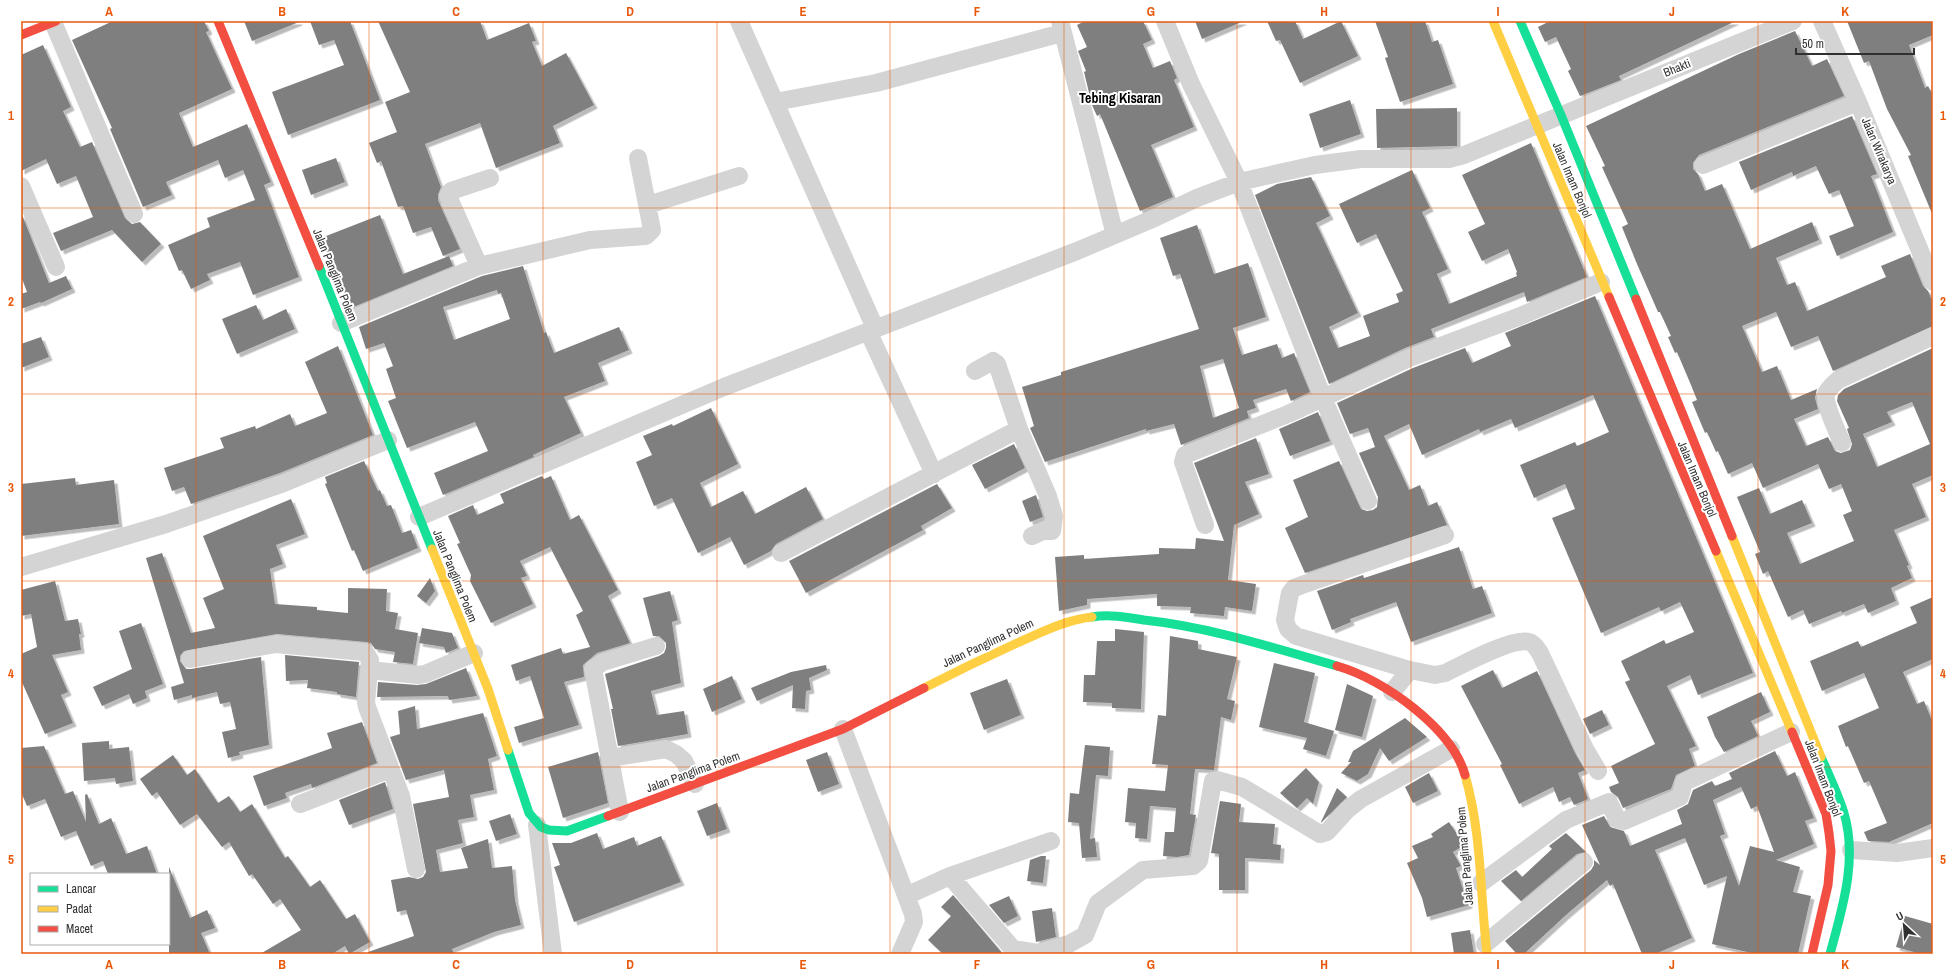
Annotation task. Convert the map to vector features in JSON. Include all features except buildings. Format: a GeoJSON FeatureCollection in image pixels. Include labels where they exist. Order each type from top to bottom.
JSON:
{"type":"FeatureCollection","features":[{"type":"Feature","properties":{"kind":"street","name":"Jalan Panglima Polem"},"geometry":{"type":"LineString","coordinates":[[218,21],[474,653],[496,711],[529,813],[537,825],[552,831],[567,831],[843,729],[973,663],[1054,626],[1080,618],[1105,615],[1165,622],[1229,635],[1343,668],[1392,692],[1429,721],[1451,749],[1464,771],[1473,803],[1486,949]]}},
{"type":"Feature","properties":{"kind":"street"},"geometry":{"type":"LineString","coordinates":[[739,21],[934,474]]}},
{"type":"Feature","properties":{"kind":"street"},"geometry":{"type":"LineString","coordinates":[[1164,21],[1191,84],[1239,182],[1323,398],[1368,501]]}},
{"type":"Feature","properties":{"kind":"street","name":"Jalan Imam Bonjol"},"geometry":{"type":"LineString","coordinates":[[1493,21],[1732,594],[1826,814],[1832,846],[1829,882],[1812,954]]}},
{"type":"Feature","properties":{"kind":"street","name":"Jalan Imam Bonjol"},"geometry":{"type":"LineString","coordinates":[[1520,21],[1561,115],[1837,793],[1849,830],[1851,850],[1847,883],[1830,954]]}},
{"type":"Feature","properties":{"kind":"street","name":"Bhakti"},"geometry":{"type":"LineString","coordinates":[[419,517],[724,387],[1115,235],[1197,198],[1239,182],[1315,164],[1361,159],[1449,159],[1793,21]]}},
{"type":"Feature","properties":{"kind":"street","name":"Jalan Wirakarya"},"geometry":{"type":"LineString","coordinates":[[1822,21],[1858,102],[1933,282]]}},
{"type":"Feature","properties":{"kind":"street"},"geometry":{"type":"LineString","coordinates":[[21,35],[54,22],[134,214]]}},
{"type":"Feature","properties":{"kind":"street"},"geometry":{"type":"LineString","coordinates":[[775,102],[876,83],[1061,27],[1115,235]]}},
{"type":"Feature","properties":{"kind":"street"},"geometry":{"type":"LineString","coordinates":[[1703,165],[1858,102]]}},
{"type":"Feature","properties":{"kind":"street"},"geometry":{"type":"LineString","coordinates":[[341,322],[479,266],[590,240],[646,236],[652,230],[638,158]]}},
{"type":"Feature","properties":{"kind":"street"},"geometry":{"type":"LineString","coordinates":[[648,205],[739,176]]}},
{"type":"Feature","properties":{"kind":"street"},"geometry":{"type":"LineString","coordinates":[[479,266],[448,196],[451,191],[490,178]]}},
{"type":"Feature","properties":{"kind":"street"},"geometry":{"type":"LineString","coordinates":[[21,186],[56,267]]}},
{"type":"Feature","properties":{"kind":"street"},"geometry":{"type":"LineString","coordinates":[[1205,525],[1183,462],[1183,457],[1323,398],[1409,358],[1518,317],[1602,282]]}},
{"type":"Feature","properties":{"kind":"street"},"geometry":{"type":"LineString","coordinates":[[1842,443],[1827,405],[1826,395],[1831,387],[1838,380],[1933,336]]}},
{"type":"Feature","properties":{"kind":"street"},"geometry":{"type":"LineString","coordinates":[[975,371],[993,361],[997,364],[1019,429],[1048,496],[1054,516],[1052,531],[1043,531],[1032,536]]}},
{"type":"Feature","properties":{"kind":"street"},"geometry":{"type":"LineString","coordinates":[[782,553],[1019,429]]}},
{"type":"Feature","properties":{"kind":"street"},"geometry":{"type":"LineString","coordinates":[[21,567],[166,524],[270,488],[388,440]]}},
{"type":"Feature","properties":{"kind":"street"},"geometry":{"type":"LineString","coordinates":[[1445,536],[1294,588],[1290,594],[1285,620],[1288,628],[1296,636],[1410,670],[1435,675],[1445,673],[1506,645],[1521,640],[1531,642],[1540,653],[1585,749],[1598,771]]}},
{"type":"Feature","properties":{"kind":"street"},"geometry":{"type":"LineString","coordinates":[[1732,594],[1752,585]]}},
{"type":"Feature","properties":{"kind":"street"},"geometry":{"type":"LineString","coordinates":[[190,659],[276,644],[365,652],[370,660],[366,702],[401,796],[416,869]]}},
{"type":"Feature","properties":{"kind":"street"},"geometry":{"type":"LineString","coordinates":[[620,812],[593,669],[603,662],[656,646]]}},
{"type":"Feature","properties":{"kind":"street"},"geometry":{"type":"LineString","coordinates":[[369,670],[418,675],[425,674],[474,653]]}},
{"type":"Feature","properties":{"kind":"street"},"geometry":{"type":"LineString","coordinates":[[1392,692],[1410,670]]}},
{"type":"Feature","properties":{"kind":"street"},"geometry":{"type":"LineString","coordinates":[[843,729],[906,896],[914,922],[900,954]]}},
{"type":"Feature","properties":{"kind":"street"},"geometry":{"type":"LineString","coordinates":[[1481,883],[1566,820],[1609,802],[1617,819],[1624,821],[1641,812],[1664,805],[1680,797],[1684,782],[1691,778],[1792,732]]}},
{"type":"Feature","properties":{"kind":"street"},"geometry":{"type":"LineString","coordinates":[[610,758],[666,749],[676,754],[684,761],[695,784]]}},
{"type":"Feature","properties":{"kind":"street"},"geometry":{"type":"LineString","coordinates":[[950,876],[1013,949],[1038,953],[1069,944],[1085,935],[1098,903],[1143,870],[1193,866],[1196,864],[1199,861],[1213,782],[1217,780],[1242,787],[1316,831],[1324,834],[1347,810],[1361,799],[1451,749]]}},
{"type":"Feature","properties":{"kind":"street"},"geometry":{"type":"LineString","coordinates":[[300,804],[390,769]]}},
{"type":"Feature","properties":{"kind":"street"},"geometry":{"type":"LineString","coordinates":[[537,825],[553,954]]}},
{"type":"Feature","properties":{"kind":"street"},"geometry":{"type":"LineString","coordinates":[[906,896],[950,876],[1051,841]]}},
{"type":"Feature","properties":{"kind":"street"},"geometry":{"type":"LineString","coordinates":[[1851,850],[1897,853],[1933,848]]}},
{"type":"Feature","properties":{"kind":"street"},"geometry":{"type":"LineString","coordinates":[[1486,949],[1584,862]]}},
{"type":"Feature","properties":{"kind":"traffic: fast"},"geometry":{"type":"LineString","coordinates":[[1520,21],[1561,115],[1636,299]]}},
{"type":"Feature","properties":{"kind":"traffic: fast"},"geometry":{"type":"LineString","coordinates":[[319,266],[432,549]]}},
{"type":"Feature","properties":{"kind":"traffic: fast"},"geometry":{"type":"LineString","coordinates":[[1092,617],[1118,616],[1169,623],[1266,645],[1337,666]]}},
{"type":"Feature","properties":{"kind":"traffic: fast"},"geometry":{"type":"LineString","coordinates":[[508,750],[529,813],[541,827],[549,830],[567,831],[608,816]]}},
{"type":"Feature","properties":{"kind":"traffic: fast"},"geometry":{"type":"LineString","coordinates":[[1821,757],[1844,813],[1848,831],[1849,849],[1847,884],[1830,954]]}},
{"type":"Feature","properties":{"kind":"traffic: slow"},"geometry":{"type":"LineString","coordinates":[[1493,21],[1609,297]]}},
{"type":"Feature","properties":{"kind":"traffic: slow"},"geometry":{"type":"LineString","coordinates":[[1732,536],[1821,757]]}},
{"type":"Feature","properties":{"kind":"traffic: slow"},"geometry":{"type":"LineString","coordinates":[[432,549],[488,689],[508,750]]}},
{"type":"Feature","properties":{"kind":"traffic: slow"},"geometry":{"type":"LineString","coordinates":[[1716,551],[1792,732]]}},
{"type":"Feature","properties":{"kind":"traffic: slow"},"geometry":{"type":"LineString","coordinates":[[924,688],[982,659],[1045,631],[1072,621],[1092,617]]}},
{"type":"Feature","properties":{"kind":"traffic: slow"},"geometry":{"type":"LineString","coordinates":[[1465,775],[1471,797],[1478,842],[1487,954]]}},
{"type":"Feature","properties":{"kind":"traffic: jam"},"geometry":{"type":"LineString","coordinates":[[21,35],[56,21]]}},
{"type":"Feature","properties":{"kind":"traffic: jam"},"geometry":{"type":"LineString","coordinates":[[218,21],[319,266]]}},
{"type":"Feature","properties":{"kind":"traffic: jam"},"geometry":{"type":"LineString","coordinates":[[1609,297],[1716,551]]}},
{"type":"Feature","properties":{"kind":"traffic: jam"},"geometry":{"type":"LineString","coordinates":[[1636,299],[1732,536]]}},
{"type":"Feature","properties":{"kind":"traffic: jam"},"geometry":{"type":"LineString","coordinates":[[1337,666],[1355,672],[1375,682],[1394,694],[1431,723],[1458,757],[1465,775]]}},
{"type":"Feature","properties":{"kind":"traffic: jam"},"geometry":{"type":"LineString","coordinates":[[608,816],[843,729],[924,688]]}},
{"type":"Feature","properties":{"kind":"traffic: jam"},"geometry":{"type":"LineString","coordinates":[[1792,732],[1826,814],[1831,851],[1828,885],[1812,954]]}},
{"type":"Feature","properties":{"kind":"district","name":"Tebing Kisaran"},"geometry":{"type":"Point","coordinates":[1120,98]}}]}
